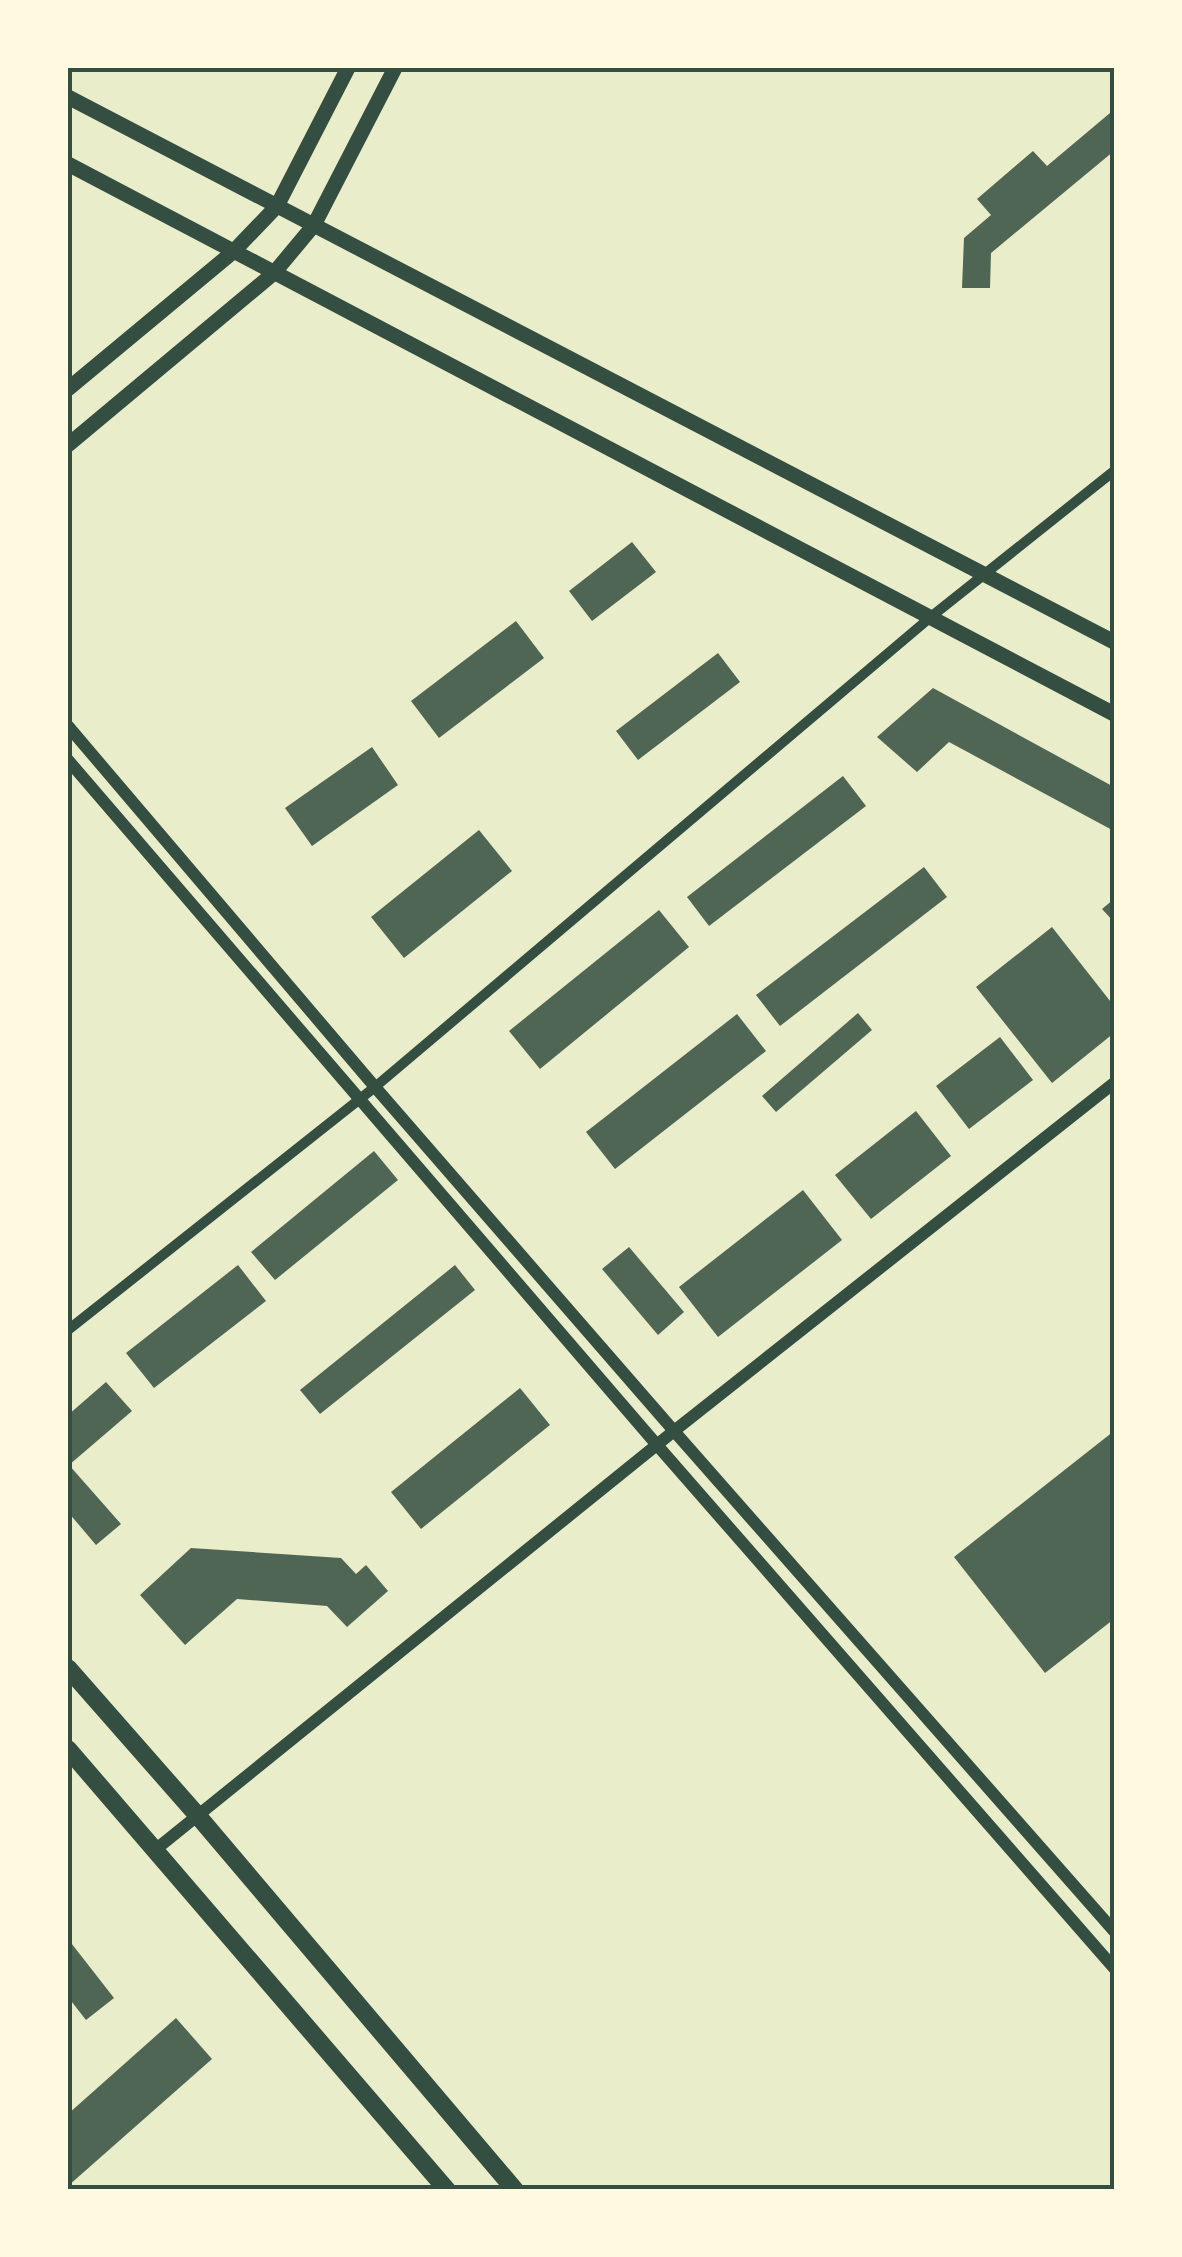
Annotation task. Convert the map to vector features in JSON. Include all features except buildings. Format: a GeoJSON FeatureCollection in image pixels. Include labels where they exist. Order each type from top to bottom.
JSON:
{"type":"FeatureCollection","features":[{"type":"Feature","properties":{"kind":"main road"},"geometry":{"type":"LineString","coordinates":[[68,388],[232,252],[277,206],[348,68]]}},
{"type":"Feature","properties":{"kind":"main road"},"geometry":{"type":"LineString","coordinates":[[68,445],[274,273],[314,225],[395,68]]}},
{"type":"Feature","properties":{"kind":"main road"},"geometry":{"type":"LineString","coordinates":[[68,98],[1114,642]]}},
{"type":"Feature","properties":{"kind":"main road"},"geometry":{"type":"LineString","coordinates":[[68,164],[1114,714]]}},
{"type":"Feature","properties":{"kind":"main road"},"geometry":{"type":"LineString","coordinates":[[68,1668],[515,2190]]}},
{"type":"Feature","properties":{"kind":"main road"},"geometry":{"type":"LineString","coordinates":[[68,1749],[447,2190]]}},
{"type":"Feature","properties":{"kind":"street"},"geometry":{"type":"LineString","coordinates":[[68,1330],[376,1087],[932,616],[1114,471]]}},
{"type":"Feature","properties":{"kind":"street"},"geometry":{"type":"LineString","coordinates":[[68,726],[674,1431],[1114,1931]]}},
{"type":"Feature","properties":{"kind":"street"},"geometry":{"type":"LineString","coordinates":[[68,760],[1114,1968]]}},
{"type":"Feature","properties":{"kind":"street"},"geometry":{"type":"LineString","coordinates":[[155,1850],[674,1431],[1114,1083]]}}]}
